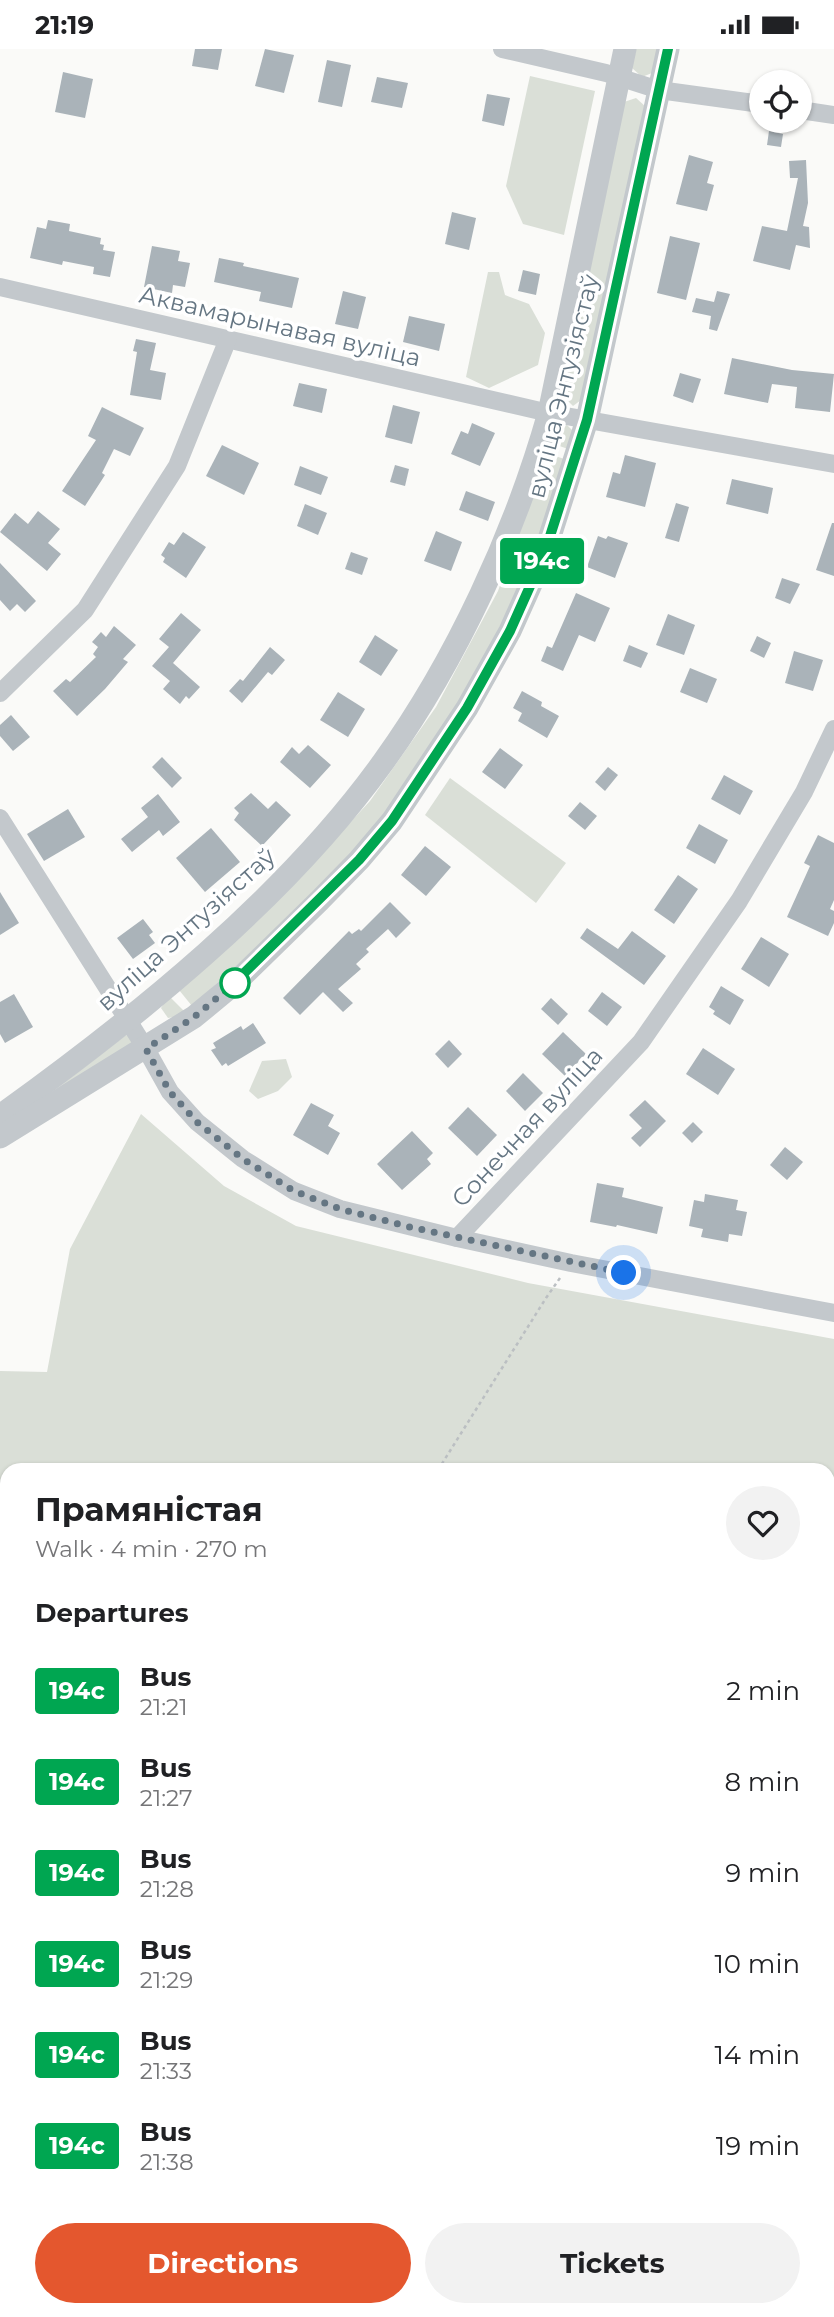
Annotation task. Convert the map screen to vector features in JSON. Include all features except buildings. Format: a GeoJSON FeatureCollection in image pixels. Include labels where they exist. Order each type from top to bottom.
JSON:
{"type":"FeatureCollection","features":[{"type":"Feature","properties":{"kind":"street"},"geometry":{"type":"LineString","coordinates":[[502,49],[619,77],[660,90],[749,102]]}},
{"type":"Feature","properties":{"kind":"street","name":"вуліца Энтузіястаў"},"geometry":{"type":"LineString","coordinates":[[0,1116],[127,1019],[246,916],[298,863],[383,763],[421,707],[495,562],[531,470],[549,413],[625,49]]}},
{"type":"Feature","properties":{"kind":"street","name":"вуліца Энтузіястаў"},"geometry":{"type":"LineString","coordinates":[[0,1137],[146,1049],[194,1017],[234,983],[359,860],[392,821],[467,708],[510,631],[544,555],[587,420],[668,49]]}},
{"type":"Feature","properties":{"kind":"street"},"geometry":{"type":"LineString","coordinates":[[812,112],[834,115]]}},
{"type":"Feature","properties":{"kind":"street","name":"Аквамарынавая вуліца"},"geometry":{"type":"LineString","coordinates":[[0,287],[549,413],[834,464]]}},
{"type":"Feature","properties":{"kind":"street"},"geometry":{"type":"LineString","coordinates":[[0,693],[85,610],[177,466],[228,339]]}},
{"type":"Feature","properties":{"kind":"street","name":"Сонечная вуліца"},"geometry":{"type":"LineString","coordinates":[[0,818],[146,1049],[170,1092],[197,1122],[243,1159],[294,1191],[340,1209],[457,1238],[641,1042],[739,901],[804,792],[834,729]]}},
{"type":"Feature","properties":{"kind":"street"},"geometry":{"type":"LineString","coordinates":[[457,1238],[571,1263],[834,1313]]}},
{"type":"Feature","properties":{"kind":"path"},"geometry":{"type":"LineString","coordinates":[[442,1463],[545,1298],[571,1263]]}},
{"type":"Feature","properties":{"kind":"shaded area"},"geometry":{"type":"Polygon","coordinates":[[[636,49],[657,49],[652,73],[642,77],[632,68],[636,49]]]}},
{"type":"Feature","properties":{"kind":"shaded area"},"geometry":{"type":"Polygon","coordinates":[[[530,76],[595,91],[564,235],[523,224],[506,186],[530,76]]]}},
{"type":"Feature","properties":{"kind":"shaded area"},"geometry":{"type":"Polygon","coordinates":[[[636,98],[646,107],[581,400],[573,406],[563,396],[624,102],[636,98]]]}},
{"type":"Feature","properties":{"kind":"shaded area"},"geometry":{"type":"Polygon","coordinates":[[[488,272],[499,272],[505,295],[529,304],[545,333],[538,365],[489,388],[466,377],[488,272]]]}},
{"type":"Feature","properties":{"kind":"shaded area"},"geometry":{"type":"Polygon","coordinates":[[[567,425],[573,431],[568,449],[551,443],[555,428],[567,425]]]}},
{"type":"Feature","properties":{"kind":"shaded area"},"geometry":{"type":"Polygon","coordinates":[[[547,453],[567,460],[518,599],[453,716],[388,813],[317,893],[192,1006],[179,990],[295,882],[370,801],[436,707],[498,591],[547,453]]]}},
{"type":"Feature","properties":{"kind":"shaded area"},"geometry":{"type":"Polygon","coordinates":[[[450,778],[566,863],[536,903],[425,815],[450,778]]]}},
{"type":"Feature","properties":{"kind":"shaded area"},"geometry":{"type":"Polygon","coordinates":[[[169,996],[184,1011],[168,1018],[161,1008],[169,996]]]}},
{"type":"Feature","properties":{"kind":"shaded area"},"geometry":{"type":"Polygon","coordinates":[[[126,1035],[132,1043],[51,1093],[126,1035]]]}},
{"type":"Feature","properties":{"kind":"shaded area"},"geometry":{"type":"Polygon","coordinates":[[[286,1059],[292,1077],[278,1091],[258,1099],[249,1091],[262,1061],[286,1059]]]}},
{"type":"Feature","properties":{"kind":"shaded area"},"geometry":{"type":"Polygon","coordinates":[[[141,1114],[224,1186],[296,1226],[528,1283],[834,1339],[834,1463],[0,1463],[0,1371],[47,1372],[70,1249],[141,1114]]]}},
{"type":"Feature","properties":{"kind":"bus line","name":"194с"},"geometry":{"type":"LineString","coordinates":[[234,983],[359,860],[392,821],[467,708],[510,631],[544,555],[577,457],[668,49]]}},
{"type":"Feature","properties":{"kind":"route"},"geometry":{"type":"LineString","coordinates":[[235,983],[194,1017],[146,1049],[170,1092],[197,1122],[243,1159],[294,1191],[340,1209],[457,1238],[624,1273]]}}]}
